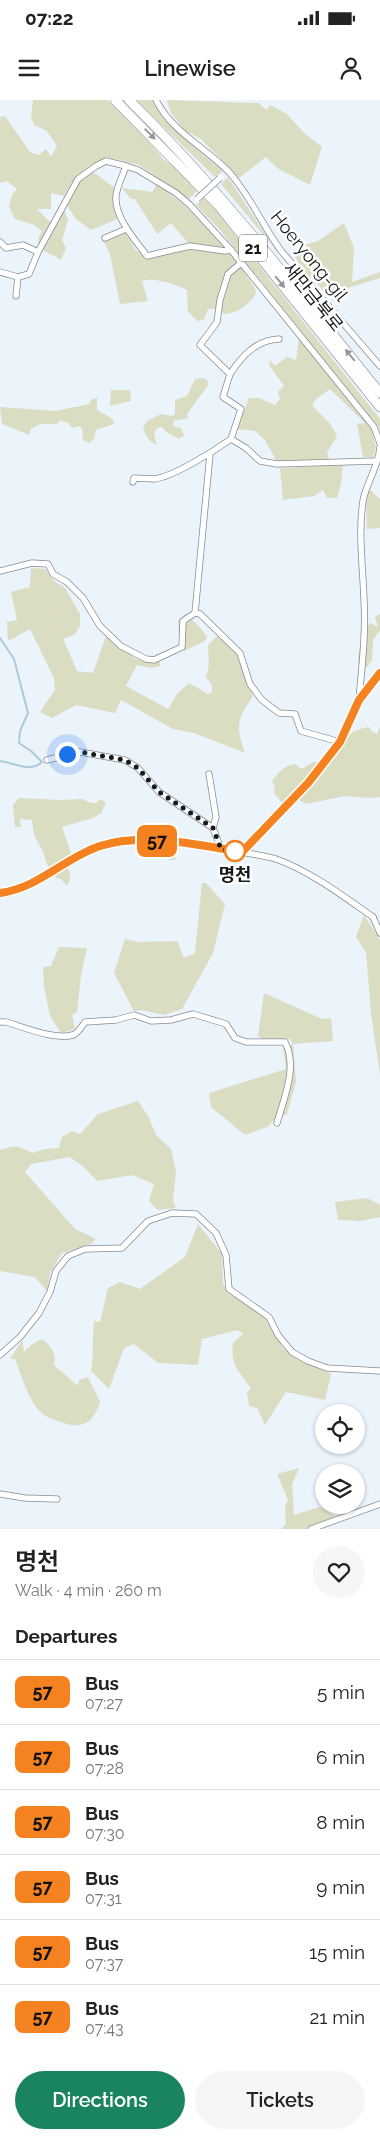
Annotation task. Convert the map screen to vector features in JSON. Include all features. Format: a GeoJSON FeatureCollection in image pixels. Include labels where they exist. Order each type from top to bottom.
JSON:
{"type":"FeatureCollection","features":[{"type":"Feature","properties":{"kind":"highway","name":"새만금북로"},"geometry":{"type":"LineString","coordinates":[[115,100],[218,205],[380,407]]}},
{"type":"Feature","properties":{"kind":"highway","name":"새만금북로"},"geometry":{"type":"LineString","coordinates":[[128,100],[222,198],[380,393]]}},
{"type":"Feature","properties":{"kind":"street","name":"Hoeryong-gil"},"geometry":{"type":"LineString","coordinates":[[156,100],[173,125],[238,182],[278,246],[380,366]]}},
{"type":"Feature","properties":{"kind":"street"},"geometry":{"type":"LineString","coordinates":[[0,272],[18,277],[29,274],[38,252],[78,179],[96,166],[106,162],[126,166],[176,193],[190,205],[231,250],[374,427],[380,443]]}},
{"type":"Feature","properties":{"kind":"street"},"geometry":{"type":"LineString","coordinates":[[126,166],[116,197],[126,229],[148,256],[190,246],[225,251],[231,250]]}},
{"type":"Feature","properties":{"kind":"street"},"geometry":{"type":"LineString","coordinates":[[190,205],[228,172]]}},
{"type":"Feature","properties":{"kind":"street"},"geometry":{"type":"LineString","coordinates":[[105,238],[126,229]]}},
{"type":"Feature","properties":{"kind":"street"},"geometry":{"type":"LineString","coordinates":[[0,242],[6,248],[23,245],[38,252]]}},
{"type":"Feature","properties":{"kind":"street"},"geometry":{"type":"LineString","coordinates":[[230,374],[200,345],[217,322],[220,300],[228,274],[241,263]]}},
{"type":"Feature","properties":{"kind":"street"},"geometry":{"type":"LineString","coordinates":[[16,296],[18,277]]}},
{"type":"Feature","properties":{"kind":"street"},"geometry":{"type":"LineString","coordinates":[[133,482],[134,478],[156,479],[210,454],[231,440],[241,409],[223,398],[230,374],[240,360],[261,342],[279,339]]}},
{"type":"Feature","properties":{"kind":"street"},"geometry":{"type":"LineString","coordinates":[[231,440],[246,448],[260,462],[277,464],[376,461]]}},
{"type":"Feature","properties":{"kind":"street"},"geometry":{"type":"LineString","coordinates":[[359,700],[364,625],[361,567],[362,502],[368,481],[380,453],[380,447]]}},
{"type":"Feature","properties":{"kind":"street"},"geometry":{"type":"LineString","coordinates":[[0,571],[32,563],[48,564],[53,574],[66,582],[83,598],[100,626],[121,646],[146,660],[154,660],[182,647],[183,622],[194,612],[210,454]]}},
{"type":"Feature","properties":{"kind":"street"},"geometry":{"type":"LineString","coordinates":[[194,612],[200,614],[240,653],[250,684],[262,700],[278,713],[295,714],[301,731],[340,742]]}},
{"type":"Feature","properties":{"kind":"street"},"geometry":{"type":"LineString","coordinates":[[242,852],[308,783],[340,742],[359,700],[380,673]]}},
{"type":"Feature","properties":{"kind":"street"},"geometry":{"type":"LineString","coordinates":[[47,760],[80,752],[125,760],[138,768],[159,792],[213,828],[221,849]]}},
{"type":"Feature","properties":{"kind":"street"},"geometry":{"type":"LineString","coordinates":[[209,774],[216,817],[213,828]]}},
{"type":"Feature","properties":{"kind":"street"},"geometry":{"type":"LineString","coordinates":[[0,893],[28,886],[70,861],[101,846],[135,841],[169,840],[242,852],[288,864],[340,894],[373,916],[380,916]]}},
{"type":"Feature","properties":{"kind":"street"},"geometry":{"type":"LineString","coordinates":[[373,916],[380,933]]}},
{"type":"Feature","properties":{"kind":"street"},"geometry":{"type":"LineString","coordinates":[[0,1022],[6,1022],[42,1033],[65,1036],[76,1033],[85,1022],[116,1020],[134,1015],[151,1021],[171,1020],[193,1014],[226,1024],[235,1038],[246,1042],[285,1042],[290,1051],[290,1079],[277,1123]]}},
{"type":"Feature","properties":{"kind":"street"},"geometry":{"type":"LineString","coordinates":[[0,1355],[20,1337],[39,1313],[50,1292],[56,1271],[68,1256],[85,1249],[122,1248],[148,1220],[172,1213],[196,1214],[216,1233],[226,1254],[229,1289],[269,1317],[278,1335],[292,1352],[327,1368],[380,1371]]}},
{"type":"Feature","properties":{"kind":"street"},"geometry":{"type":"LineString","coordinates":[[0,1494],[25,1498],[57,1499]]}},
{"type":"Feature","properties":{"kind":"street"},"geometry":{"type":"LineString","coordinates":[[311,1529],[380,1504]]}},
{"type":"Feature","properties":{"kind":"green space"},"geometry":{"type":"Polygon","coordinates":[[[33,100],[107,100],[136,126],[164,160],[173,165],[197,191],[189,199],[139,165],[107,157],[82,173],[73,182],[64,196],[51,193],[51,209],[37,209],[52,222],[55,213],[64,210],[68,220],[62,240],[66,248],[61,260],[51,255],[42,249],[38,242],[42,231],[34,225],[15,219],[9,206],[12,195],[17,189],[7,181],[0,183],[0,117],[5,116],[30,152],[39,155],[46,149],[51,157],[57,146],[47,131],[34,125],[31,117],[33,100]]]}},
{"type":"Feature","properties":{"kind":"green space"},"geometry":{"type":"Polygon","coordinates":[[[136,100],[153,100],[166,121],[223,171],[215,177],[136,100]]]}},
{"type":"Feature","properties":{"kind":"green space"},"geometry":{"type":"Polygon","coordinates":[[[167,100],[258,103],[267,110],[270,105],[287,114],[304,133],[322,147],[310,185],[277,168],[266,157],[239,178],[201,139],[184,130],[171,113],[167,100]]]}},
{"type":"Feature","properties":{"kind":"green space"},"geometry":{"type":"Polygon","coordinates":[[[93,172],[115,188],[113,202],[117,219],[91,230],[76,219],[66,204],[79,182],[93,172]]]}},
{"type":"Feature","properties":{"kind":"green space"},"geometry":{"type":"Polygon","coordinates":[[[228,177],[272,245],[221,184],[228,177]]]}},
{"type":"Feature","properties":{"kind":"green space"},"geometry":{"type":"Polygon","coordinates":[[[157,184],[205,225],[252,284],[256,294],[242,308],[229,314],[224,314],[217,308],[208,309],[204,320],[198,321],[188,312],[187,290],[170,283],[153,280],[142,281],[148,301],[120,304],[110,254],[102,238],[122,227],[136,251],[149,253],[189,244],[171,223],[157,234],[135,199],[131,199],[122,188],[152,192],[157,184]]]}},
{"type":"Feature","properties":{"kind":"green space"},"geometry":{"type":"Polygon","coordinates":[[[205,197],[380,419],[380,431],[378,426],[220,230],[196,205],[205,197]]]}},
{"type":"Feature","properties":{"kind":"green space"},"geometry":{"type":"Polygon","coordinates":[[[344,223],[354,248],[352,282],[380,272],[380,278],[328,294],[303,271],[293,253],[307,244],[318,241],[344,223]]]}},
{"type":"Feature","properties":{"kind":"green space"},"geometry":{"type":"Polygon","coordinates":[[[299,338],[372,430],[376,448],[373,457],[363,457],[357,424],[365,423],[330,389],[316,399],[312,405],[330,424],[337,437],[327,452],[329,459],[277,462],[265,440],[255,431],[237,429],[249,398],[259,398],[275,405],[280,399],[278,392],[284,386],[269,365],[270,360],[275,366],[287,357],[296,360],[299,338]]]}},
{"type":"Feature","properties":{"kind":"green space"},"geometry":{"type":"Polygon","coordinates":[[[195,379],[206,379],[209,384],[187,414],[188,418],[173,421],[174,426],[181,428],[184,436],[179,439],[166,432],[162,427],[157,428],[154,434],[157,445],[152,442],[143,428],[147,421],[161,414],[172,416],[175,414],[175,400],[187,396],[195,379]]]}},
{"type":"Feature","properties":{"kind":"green space"},"geometry":{"type":"Polygon","coordinates":[[[111,390],[130,390],[131,401],[110,406],[111,390]]]}},
{"type":"Feature","properties":{"kind":"green space"},"geometry":{"type":"Polygon","coordinates":[[[97,398],[97,410],[113,419],[114,424],[96,430],[94,439],[89,443],[83,440],[82,428],[78,426],[72,428],[68,423],[60,420],[57,424],[40,424],[31,429],[29,435],[2,424],[0,407],[56,411],[89,404],[92,399],[97,398]]]}},
{"type":"Feature","properties":{"kind":"green space"},"geometry":{"type":"Polygon","coordinates":[[[343,465],[337,498],[327,498],[323,490],[314,496],[283,500],[280,468],[343,465]]]}},
{"type":"Feature","properties":{"kind":"green space"},"geometry":{"type":"Polygon","coordinates":[[[370,490],[380,499],[380,528],[367,529],[366,494],[370,490]]]}},
{"type":"Feature","properties":{"kind":"green space"},"geometry":{"type":"Polygon","coordinates":[[[31,568],[45,569],[54,581],[65,588],[80,614],[80,626],[75,634],[63,639],[77,671],[93,673],[106,636],[136,659],[160,661],[160,666],[151,668],[137,665],[126,686],[168,709],[177,694],[189,683],[208,694],[212,692],[212,685],[206,677],[209,663],[208,645],[217,636],[237,653],[253,696],[243,711],[239,723],[240,736],[245,753],[194,733],[173,729],[121,700],[115,713],[76,705],[52,718],[40,712],[55,690],[54,678],[30,629],[8,641],[7,622],[17,620],[11,592],[30,587],[31,568]]]}},
{"type":"Feature","properties":{"kind":"green space"},"geometry":{"type":"Polygon","coordinates":[[[185,614],[199,626],[207,637],[205,641],[184,651],[184,643],[179,636],[178,620],[185,614]]]}},
{"type":"Feature","properties":{"kind":"green space"},"geometry":{"type":"Polygon","coordinates":[[[378,614],[380,615],[380,630],[373,640],[372,660],[366,668],[358,663],[361,642],[364,631],[370,623],[378,627],[375,618],[378,614]]]}},
{"type":"Feature","properties":{"kind":"green space"},"geometry":{"type":"Polygon","coordinates":[[[369,727],[371,731],[377,734],[380,727],[380,797],[345,796],[306,804],[298,799],[327,768],[326,764],[343,740],[354,732],[369,727]]]}},
{"type":"Feature","properties":{"kind":"green space"},"geometry":{"type":"Polygon","coordinates":[[[313,762],[318,764],[311,775],[303,786],[283,804],[274,793],[275,788],[272,781],[287,766],[295,764],[302,769],[313,762]]]}},
{"type":"Feature","properties":{"kind":"green space"},"geometry":{"type":"Polygon","coordinates":[[[19,798],[82,799],[91,803],[96,803],[101,799],[106,803],[101,813],[93,818],[62,827],[72,856],[64,862],[70,874],[67,886],[61,879],[56,878],[47,864],[34,835],[32,820],[20,819],[21,827],[15,827],[13,805],[19,798]]]}},
{"type":"Feature","properties":{"kind":"green space"},"geometry":{"type":"Polygon","coordinates":[[[169,837],[174,839],[177,845],[175,860],[156,858],[152,848],[159,838],[169,837]]]}},
{"type":"Feature","properties":{"kind":"green space"},"geometry":{"type":"Polygon","coordinates":[[[202,883],[206,883],[225,904],[213,953],[182,1009],[164,1015],[141,1010],[134,1011],[114,973],[125,939],[138,942],[177,941],[184,958],[195,953],[202,883]]]}},
{"type":"Feature","properties":{"kind":"green space"},"geometry":{"type":"Polygon","coordinates":[[[364,915],[380,940],[380,1075],[371,1013],[366,952],[356,937],[364,915]]]}},
{"type":"Feature","properties":{"kind":"green space"},"geometry":{"type":"Polygon","coordinates":[[[59,947],[87,948],[81,975],[77,1012],[72,1015],[75,1029],[61,1033],[50,1016],[44,986],[43,967],[51,966],[59,947]]]}},
{"type":"Feature","properties":{"kind":"green space"},"geometry":{"type":"Polygon","coordinates":[[[264,993],[322,1019],[331,1018],[333,1041],[293,1044],[290,1039],[265,1040],[258,1036],[264,993]]]}},
{"type":"Feature","properties":{"kind":"green space"},"geometry":{"type":"Polygon","coordinates":[[[293,1044],[296,1082],[287,1114],[273,1121],[267,1127],[245,1135],[211,1107],[209,1093],[286,1069],[283,1047],[293,1044]]]}},
{"type":"Feature","properties":{"kind":"green space"},"geometry":{"type":"Polygon","coordinates":[[[138,1101],[148,1116],[156,1135],[171,1149],[176,1172],[173,1201],[176,1208],[158,1210],[149,1201],[154,1184],[132,1175],[97,1181],[85,1168],[70,1157],[31,1164],[25,1172],[75,1229],[96,1239],[91,1244],[62,1253],[50,1273],[47,1291],[35,1277],[0,1271],[0,1150],[21,1147],[33,1153],[44,1149],[59,1148],[62,1137],[72,1131],[80,1134],[98,1114],[138,1101]]]}},
{"type":"Feature","properties":{"kind":"green space"},"geometry":{"type":"Polygon","coordinates":[[[367,1198],[380,1205],[380,1217],[361,1221],[338,1220],[335,1202],[367,1198]]]}},
{"type":"Feature","properties":{"kind":"green space"},"geometry":{"type":"Polygon","coordinates":[[[198,1224],[222,1254],[223,1284],[230,1294],[269,1317],[283,1349],[331,1374],[325,1400],[286,1392],[265,1425],[257,1408],[249,1406],[247,1392],[251,1389],[234,1363],[233,1343],[243,1334],[238,1330],[202,1339],[198,1365],[158,1363],[134,1344],[124,1348],[109,1389],[91,1371],[94,1321],[100,1322],[108,1288],[120,1282],[140,1289],[185,1257],[198,1224]]]}},
{"type":"Feature","properties":{"kind":"green space"},"geometry":{"type":"Polygon","coordinates":[[[42,1339],[52,1350],[55,1357],[54,1365],[78,1386],[79,1380],[88,1377],[100,1402],[94,1416],[85,1424],[66,1424],[44,1415],[30,1397],[15,1359],[10,1359],[22,1340],[24,1352],[31,1345],[42,1339]]]}},
{"type":"Feature","properties":{"kind":"green space"},"geometry":{"type":"Polygon","coordinates":[[[299,1468],[292,1484],[294,1515],[315,1509],[315,1514],[332,1514],[335,1516],[317,1529],[281,1529],[286,1524],[285,1506],[288,1500],[277,1474],[299,1468]]]}},
{"type":"Feature","properties":{"kind":"waterway"},"geometry":{"type":"LineString","coordinates":[[0,638],[14,659],[28,713],[20,731],[19,743],[42,762],[32,767],[27,767],[0,761]]}},
{"type":"Feature","properties":{"kind":"bus line","name":"57"},"geometry":{"type":"LineString","coordinates":[[0,893],[28,886],[45,878],[70,861],[101,846],[135,841],[169,840],[242,852],[308,783],[340,742],[359,700],[380,673]]}},
{"type":"Feature","properties":{"kind":"place","name":"명천"},"geometry":{"type":"Point","coordinates":[235,851]}},
{"type":"Feature","properties":{"kind":"route"},"geometry":{"type":"LineString","coordinates":[[67,754],[80,752],[125,760],[138,768],[159,792],[177,802],[213,828],[221,849],[242,852],[235,851]]}}]}
